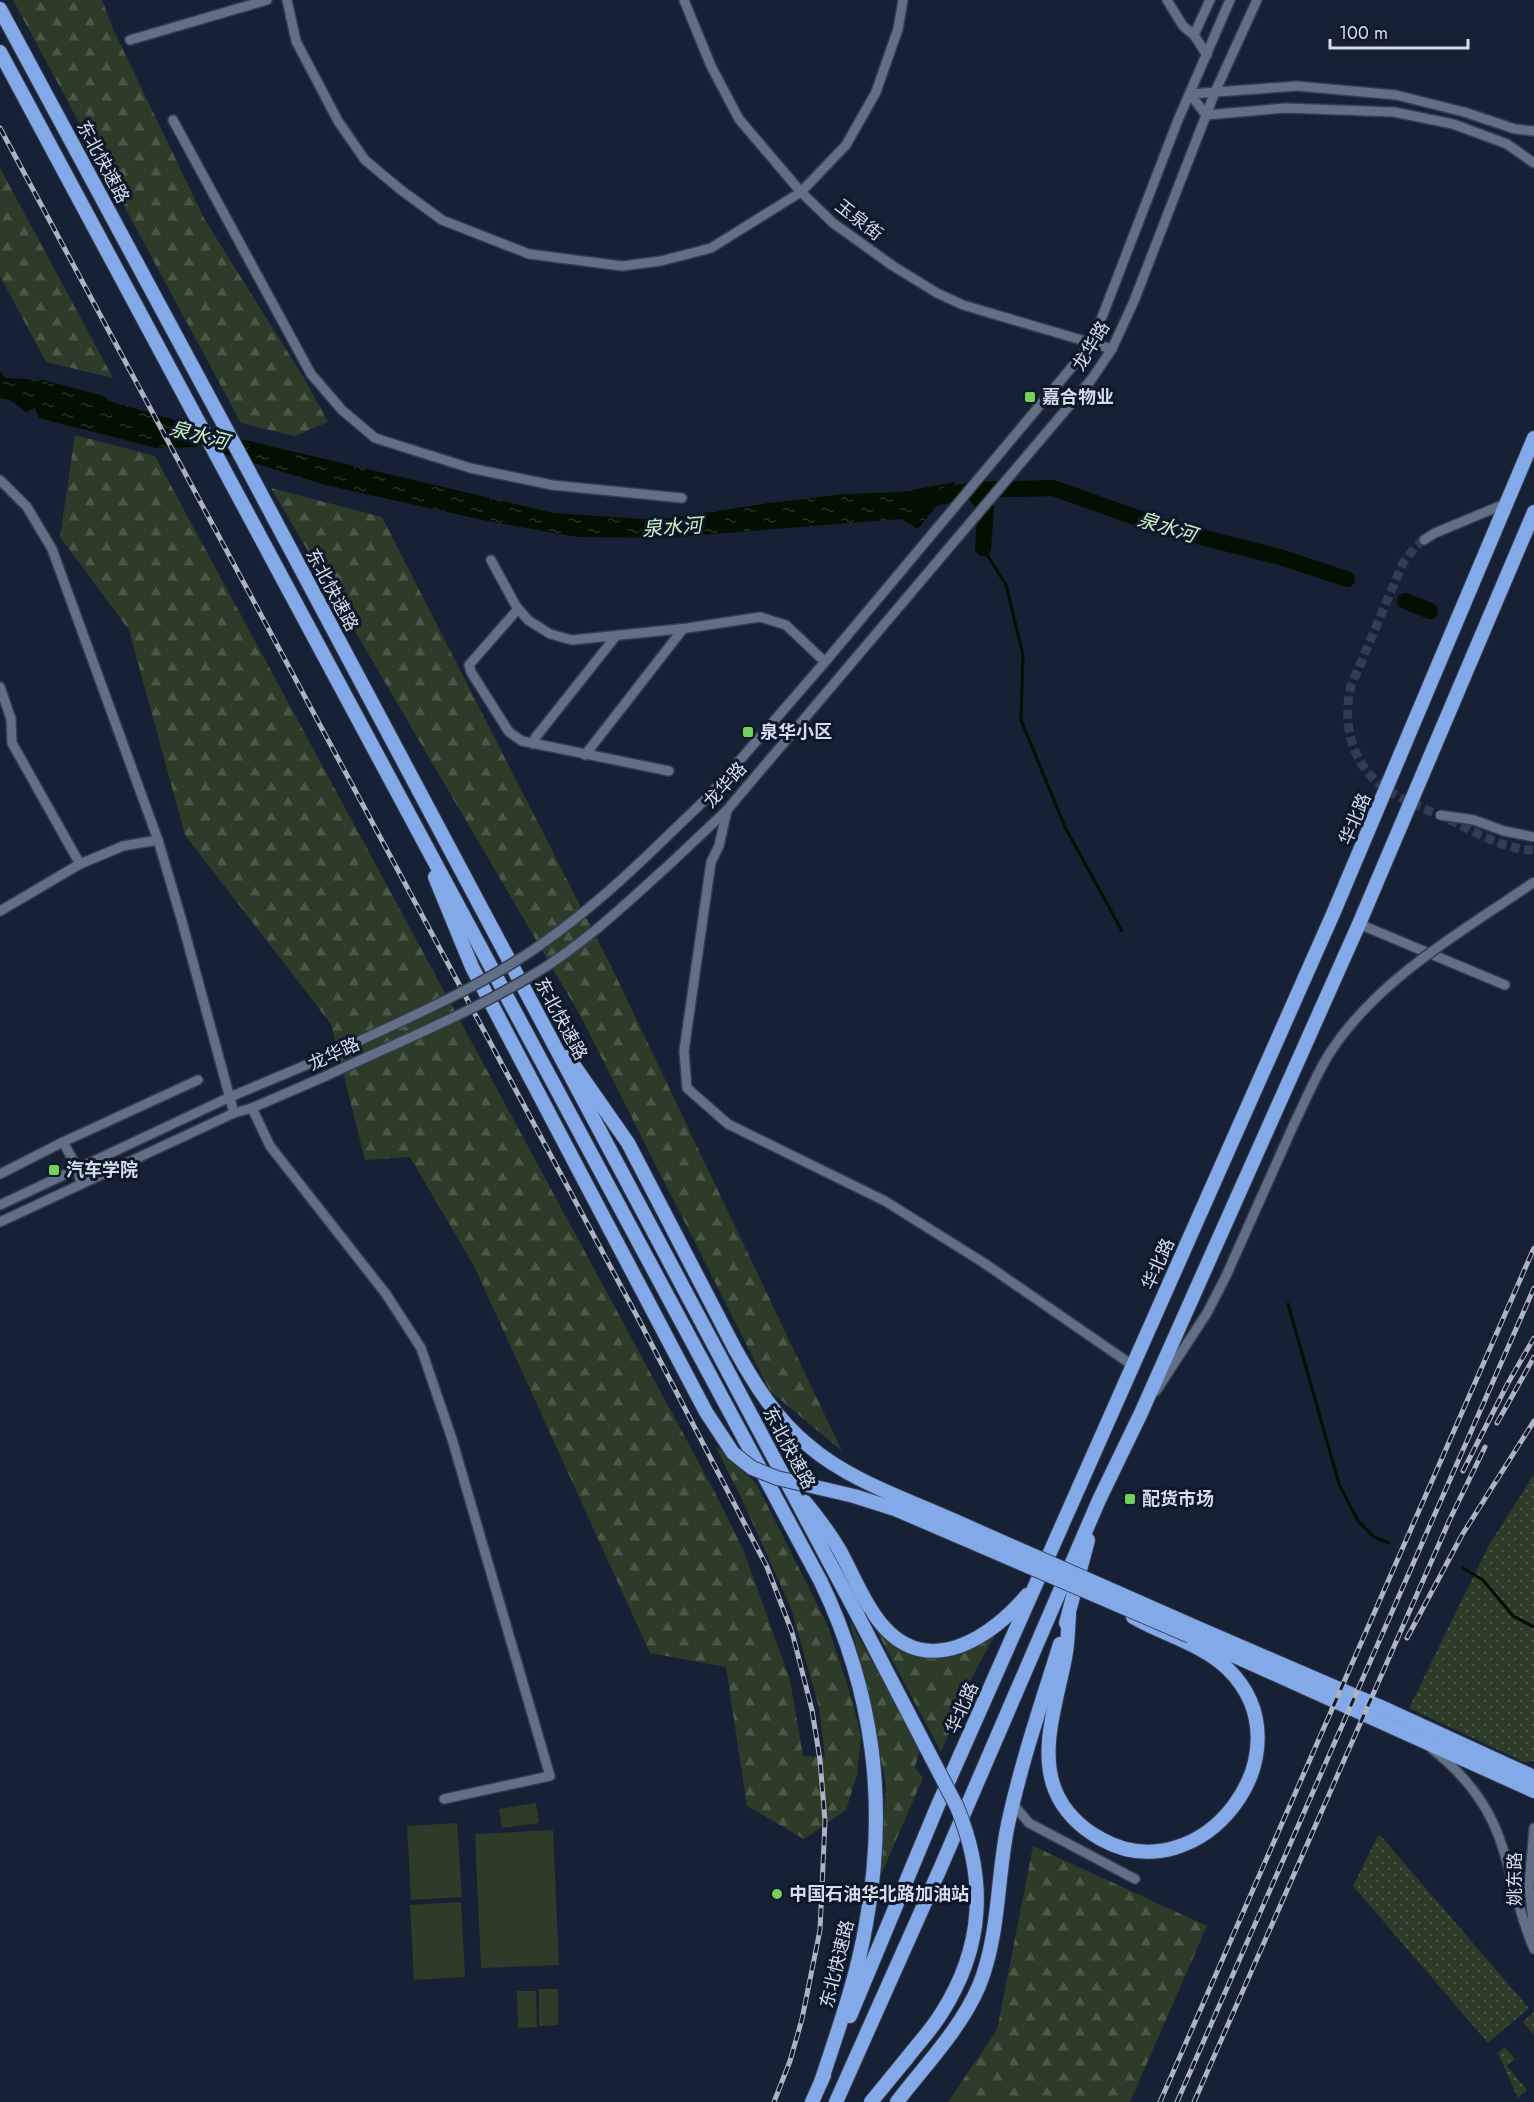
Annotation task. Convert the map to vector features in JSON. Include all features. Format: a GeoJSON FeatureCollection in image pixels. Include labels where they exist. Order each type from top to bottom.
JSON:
{"type":"FeatureCollection","features":[{"type":"Feature","properties":{"kind":"highway","name":"东北快速路"},"geometry":{"type":"LineString","coordinates":[[0,9],[253,479],[858,1616],[957,1807],[967,1830],[977,1875],[976,1923],[964,1970],[940,2015],[906,2058]]}},
{"type":"Feature","properties":{"kind":"highway","name":"东北快速路"},"geometry":{"type":"LineString","coordinates":[[0,52],[821,1582],[851,1654],[866,1710],[873,1753],[877,1816],[876,1842],[866,1926],[855,1973],[821,2082]]}},
{"type":"Feature","properties":{"kind":"highway","name":"华北路"},"geometry":{"type":"LineString","coordinates":[[812,2102],[860,1995],[938,1804],[1334,914],[1534,438]]}},
{"type":"Feature","properties":{"kind":"highway"},"geometry":{"type":"LineString","coordinates":[[836,2102],[940,1869],[1099,1500],[1141,1413],[1359,924],[1534,512]]}},
{"type":"Feature","properties":{"kind":"highway"},"geometry":{"type":"LineString","coordinates":[[417,830],[459,939],[706,1412],[733,1453],[752,1468],[764,1473],[895,1509],[1190,1635],[1390,1711],[1534,1777]]}},
{"type":"Feature","properties":{"kind":"highway"},"geometry":{"type":"LineString","coordinates":[[539,1017],[593,1090],[628,1143],[755,1385],[780,1419],[809,1446],[839,1467],[900,1497],[1190,1635],[1534,1791]]}},
{"type":"Feature","properties":{"kind":"highway"},"geometry":{"type":"LineString","coordinates":[[786,1481],[828,1532],[877,1618],[891,1634],[914,1647],[927,1650],[952,1650],[978,1639],[1014,1610],[1040,1576]]}},
{"type":"Feature","properties":{"kind":"highway"},"geometry":{"type":"LineString","coordinates":[[897,2102],[966,2012],[988,1962],[994,1934],[1002,1859],[1013,1804],[1032,1732],[1069,1615],[1099,1500]]}},
{"type":"Feature","properties":{"kind":"highway"},"geometry":{"type":"LineString","coordinates":[[1069,1615],[1066,1649],[1050,1740],[1048,1758],[1051,1776],[1055,1790],[1071,1816],[1094,1835],[1124,1850],[1157,1851],[1191,1841],[1204,1834],[1219,1823],[1236,1805],[1248,1784],[1254,1767],[1257,1752],[1256,1730],[1247,1694],[1227,1669],[1190,1635]]}},
{"type":"Feature","properties":{"kind":"highway"},"geometry":{"type":"LineString","coordinates":[[871,2102],[906,2058]]}},
{"type":"Feature","properties":{"kind":"highway"},"geometry":{"type":"LineString","coordinates":[[876,2102],[906,2058]]}},
{"type":"Feature","properties":{"kind":"street"},"geometry":{"type":"LineString","coordinates":[[129,40],[267,0]]}},
{"type":"Feature","properties":{"kind":"street"},"geometry":{"type":"LineString","coordinates":[[287,0],[296,41],[338,122],[365,160],[400,190],[442,220],[529,254],[621,266],[662,261],[711,248],[801,192],[846,145],[876,92],[898,29],[903,0]]}},
{"type":"Feature","properties":{"kind":"street","name":"玉泉街"},"geometry":{"type":"LineString","coordinates":[[684,0],[711,66],[739,119],[801,192],[833,223],[893,266],[937,293],[963,305],[1112,349]]}},
{"type":"Feature","properties":{"kind":"street"},"geometry":{"type":"LineString","coordinates":[[1167,0],[1183,26],[1194,35],[1207,55]]}},
{"type":"Feature","properties":{"kind":"street"},"geometry":{"type":"LineString","coordinates":[[1194,35],[1210,0]]}},
{"type":"Feature","properties":{"kind":"street","name":"龙华路"},"geometry":{"type":"LineString","coordinates":[[0,1205],[230,1097],[318,1060],[474,985],[533,950],[597,901],[708,797],[825,662],[1092,343],[1190,94],[1230,0]]}},
{"type":"Feature","properties":{"kind":"street","name":"龙华路"},"geometry":{"type":"LineString","coordinates":[[0,1222],[234,1113],[252,1108],[326,1076],[487,1000],[532,976],[610,919],[727,810],[1091,380],[1112,349],[1134,301],[1215,92],[1257,0]]}},
{"type":"Feature","properties":{"kind":"street"},"geometry":{"type":"LineString","coordinates":[[1190,94],[1297,86],[1396,95],[1464,112],[1515,129],[1534,131]]}},
{"type":"Feature","properties":{"kind":"street"},"geometry":{"type":"LineString","coordinates":[[1190,94],[1206,115],[1285,108],[1394,112],[1453,124],[1507,144],[1534,163]]}},
{"type":"Feature","properties":{"kind":"street"},"geometry":{"type":"LineString","coordinates":[[173,120],[311,374],[342,410],[375,438],[470,468],[552,485],[682,498]]}},
{"type":"Feature","properties":{"kind":"street"},"geometry":{"type":"LineString","coordinates":[[0,480],[27,507],[52,549],[158,840],[234,1113]]}},
{"type":"Feature","properties":{"kind":"street"},"geometry":{"type":"LineString","coordinates":[[1424,540],[1435,533],[1507,503]]}},
{"type":"Feature","properties":{"kind":"street"},"geometry":{"type":"LineString","coordinates":[[1524,536],[1534,525]]}},
{"type":"Feature","properties":{"kind":"street"},"geometry":{"type":"LineString","coordinates":[[491,560],[518,609],[528,620],[550,634],[572,640],[683,629],[760,617],[786,625],[825,662]]}},
{"type":"Feature","properties":{"kind":"street"},"geometry":{"type":"LineString","coordinates":[[518,609],[469,665],[471,672],[509,732],[522,741],[533,744],[669,771]]}},
{"type":"Feature","properties":{"kind":"street"},"geometry":{"type":"LineString","coordinates":[[585,755],[683,629]]}},
{"type":"Feature","properties":{"kind":"street"},"geometry":{"type":"LineString","coordinates":[[533,744],[535,738],[616,636]]}},
{"type":"Feature","properties":{"kind":"street"},"geometry":{"type":"LineString","coordinates":[[0,687],[11,719],[12,743],[80,864]]}},
{"type":"Feature","properties":{"kind":"street"},"geometry":{"type":"LineString","coordinates":[[0,737],[11,733]]}},
{"type":"Feature","properties":{"kind":"street"},"geometry":{"type":"LineString","coordinates":[[727,810],[719,846],[711,862],[709,874],[684,1051],[687,1088],[728,1124],[885,1201],[984,1263],[1132,1365]]}},
{"type":"Feature","properties":{"kind":"street"},"geometry":{"type":"LineString","coordinates":[[1440,815],[1474,820],[1504,831],[1534,837]]}},
{"type":"Feature","properties":{"kind":"street"},"geometry":{"type":"LineString","coordinates":[[0,911],[80,864],[123,846],[158,840]]}},
{"type":"Feature","properties":{"kind":"street"},"geometry":{"type":"LineString","coordinates":[[1141,1413],[1185,1350],[1207,1313],[1311,1087],[1331,1052],[1374,999],[1411,968],[1534,882]]}},
{"type":"Feature","properties":{"kind":"street"},"geometry":{"type":"LineString","coordinates":[[1359,924],[1505,985]]}},
{"type":"Feature","properties":{"kind":"street"},"geometry":{"type":"LineString","coordinates":[[0,1174],[63,1142],[198,1080]]}},
{"type":"Feature","properties":{"kind":"street"},"geometry":{"type":"LineString","coordinates":[[252,1108],[270,1146],[386,1294],[421,1348],[452,1439],[550,1776],[444,1799]]}},
{"type":"Feature","properties":{"kind":"street"},"geometry":{"type":"LineString","coordinates":[[63,1142],[78,1169],[81,1184]]}},
{"type":"Feature","properties":{"kind":"street"},"geometry":{"type":"LineString","coordinates":[[1413,1736],[1459,1773],[1484,1806],[1502,1844],[1517,1904],[1534,1949]]}},
{"type":"Feature","properties":{"kind":"street"},"geometry":{"type":"LineString","coordinates":[[1013,1804],[1029,1823],[1135,1878]]}},
{"type":"Feature","properties":{"kind":"street","name":"姚东路"},"geometry":{"type":"LineString","coordinates":[[1534,1828],[1529,1887],[1534,1930]]}},
{"type":"Feature","properties":{"kind":"green space"},"geometry":{"type":"Polygon","coordinates":[[[13,0],[102,0],[113,29],[205,220],[304,378],[328,422],[295,436],[241,423],[13,0]]]}},
{"type":"Feature","properties":{"kind":"green space"},"geometry":{"type":"Polygon","coordinates":[[[0,168],[113,378],[46,362],[0,276],[0,168]]]}},
{"type":"Feature","properties":{"kind":"green space"},"geometry":{"type":"Polygon","coordinates":[[[75,435],[155,456],[712,1487],[743,1549],[790,1680],[803,1756],[825,1757],[819,1707],[791,1608],[715,1445],[756,1483],[827,1624],[861,1735],[857,1775],[846,1810],[804,1839],[747,1806],[726,1667],[650,1653],[474,1266],[410,1157],[365,1160],[331,1024],[185,835],[129,630],[60,537],[75,435]]]}},
{"type":"Feature","properties":{"kind":"green space"},"geometry":{"type":"Polygon","coordinates":[[[271,488],[382,517],[613,970],[842,1451],[770,1391],[580,1015],[271,488]]]}},
{"type":"Feature","properties":{"kind":"green space"},"geometry":{"type":"Polygon","coordinates":[[[1534,1474],[1534,1761],[1524,1762],[1409,1708],[1488,1547],[1534,1474]]]}},
{"type":"Feature","properties":{"kind":"green space"},"geometry":{"type":"Polygon","coordinates":[[[849,1619],[920,1749],[915,1767],[923,1778],[880,1877],[886,1785],[866,1685],[849,1619]]]}},
{"type":"Feature","properties":{"kind":"green space"},"geometry":{"type":"Polygon","coordinates":[[[873,1624],[920,1651],[940,1657],[964,1652],[992,1634],[995,1635],[971,1679],[941,1752],[873,1624]]]}},
{"type":"Feature","properties":{"kind":"green space"},"geometry":{"type":"Polygon","coordinates":[[[536,1803],[539,1823],[502,1828],[499,1809],[536,1803]]]}},
{"type":"Feature","properties":{"kind":"green space"},"geometry":{"type":"Polygon","coordinates":[[[457,1823],[462,1897],[411,1900],[407,1826],[457,1823]]]}},
{"type":"Feature","properties":{"kind":"green space"},"geometry":{"type":"Polygon","coordinates":[[[553,1830],[559,1965],[481,1968],[475,1834],[553,1830]]]}},
{"type":"Feature","properties":{"kind":"green space"},"geometry":{"type":"Polygon","coordinates":[[[1379,1834],[1529,2008],[1488,2043],[1353,1886],[1379,1834]]]}},
{"type":"Feature","properties":{"kind":"green space"},"geometry":{"type":"Polygon","coordinates":[[[1033,1846],[1207,1926],[1130,2102],[948,2102],[997,2030],[1033,1846]]]}},
{"type":"Feature","properties":{"kind":"green space"},"geometry":{"type":"Polygon","coordinates":[[[461,1902],[465,1977],[414,1980],[410,1905],[461,1902]]]}},
{"type":"Feature","properties":{"kind":"green space"},"geometry":{"type":"Polygon","coordinates":[[[539,1989],[558,1989],[558,2025],[539,2026],[539,1989]]]}},
{"type":"Feature","properties":{"kind":"green space"},"geometry":{"type":"Polygon","coordinates":[[[517,1991],[536,1991],[537,2027],[518,2028],[517,1991]]]}},
{"type":"Feature","properties":{"kind":"green space"},"geometry":{"type":"Polygon","coordinates":[[[1534,2012],[1534,2036],[1523,2022],[1534,2012]]]}},
{"type":"Feature","properties":{"kind":"green space"},"geometry":{"type":"Polygon","coordinates":[[[1505,2047],[1515,2059],[1507,2066],[1527,2090],[1518,2098],[1498,2053],[1505,2047]]]}},
{"type":"Feature","properties":{"kind":"water","name":"泉水河"},"geometry":{"type":"Polygon","coordinates":[[[0,371],[5,378],[30,379],[33,382],[43,380],[104,396],[109,401],[245,440],[553,513],[658,520],[844,494],[900,492],[956,482],[918,529],[901,519],[662,538],[578,537],[487,521],[325,485],[202,447],[156,448],[39,418],[35,408],[26,412],[10,400],[0,398],[0,371]]]}},
{"type":"Feature","properties":{"kind":"waterway","name":"泉水河"},"geometry":{"type":"LineString","coordinates":[[925,500],[972,490],[1053,488],[1166,528],[1280,557],[1347,579]]}},
{"type":"Feature","properties":{"kind":"waterway"},"geometry":{"type":"LineString","coordinates":[[972,490],[986,508],[983,548]]}},
{"type":"Feature","properties":{"kind":"waterway"},"geometry":{"type":"LineString","coordinates":[[983,548],[1006,585],[1023,655],[1021,720],[1065,827],[1122,931]]}},
{"type":"Feature","properties":{"kind":"waterway","name":"泉水河"},"geometry":{"type":"LineString","coordinates":[[1405,601],[1430,611]]}},
{"type":"Feature","properties":{"kind":"waterway"},"geometry":{"type":"LineString","coordinates":[[1288,1304],[1339,1484],[1358,1521],[1374,1537],[1389,1543]]}},
{"type":"Feature","properties":{"kind":"waterway"},"geometry":{"type":"LineString","coordinates":[[1463,1568],[1483,1580],[1513,1616],[1534,1627]]}},
{"type":"Feature","properties":{"kind":"tunnel"},"geometry":{"type":"LineString","coordinates":[[1424,540],[1416,546],[1403,563],[1351,686],[1348,700],[1351,741],[1356,754],[1371,777],[1390,791],[1492,840],[1513,847],[1534,850]]}},
{"type":"Feature","properties":{"kind":"railway"},"geometry":{"type":"LineString","coordinates":[[0,128],[639,1320],[767,1567],[792,1632],[812,1710],[820,1760],[825,1821],[820,1930],[802,2019],[790,2061],[774,2102]]}},
{"type":"Feature","properties":{"kind":"railway"},"geometry":{"type":"LineString","coordinates":[[1160,2102],[1534,1248]]}},
{"type":"Feature","properties":{"kind":"railway"},"geometry":{"type":"LineString","coordinates":[[1177,2102],[1534,1288]]}},
{"type":"Feature","properties":{"kind":"railway"},"geometry":{"type":"LineString","coordinates":[[1463,1471],[1534,1338]]}},
{"type":"Feature","properties":{"kind":"railway"},"geometry":{"type":"LineString","coordinates":[[1497,1423],[1534,1357]]}},
{"type":"Feature","properties":{"kind":"railway"},"geometry":{"type":"LineString","coordinates":[[1407,1638],[1462,1535],[1534,1421]]}},
{"type":"Feature","properties":{"kind":"railway"},"geometry":{"type":"LineString","coordinates":[[1194,2102],[1450,1519],[1485,1447]]}},
{"type":"Feature","properties":{"kind":"place","name":"嘉合物业"},"geometry":{"type":"Point","coordinates":[1030,397]}},
{"type":"Feature","properties":{"kind":"place","name":"泉华小区"},"geometry":{"type":"Point","coordinates":[748,732]}},
{"type":"Feature","properties":{"kind":"place","name":"汽车学院"},"geometry":{"type":"Point","coordinates":[54,1170]}},
{"type":"Feature","properties":{"kind":"place","name":"配货市场"},"geometry":{"type":"Point","coordinates":[1130,1499]}},
{"type":"Feature","properties":{"kind":"place","name":"中国石油华北路加油站"},"geometry":{"type":"Point","coordinates":[777,1894]}}]}
